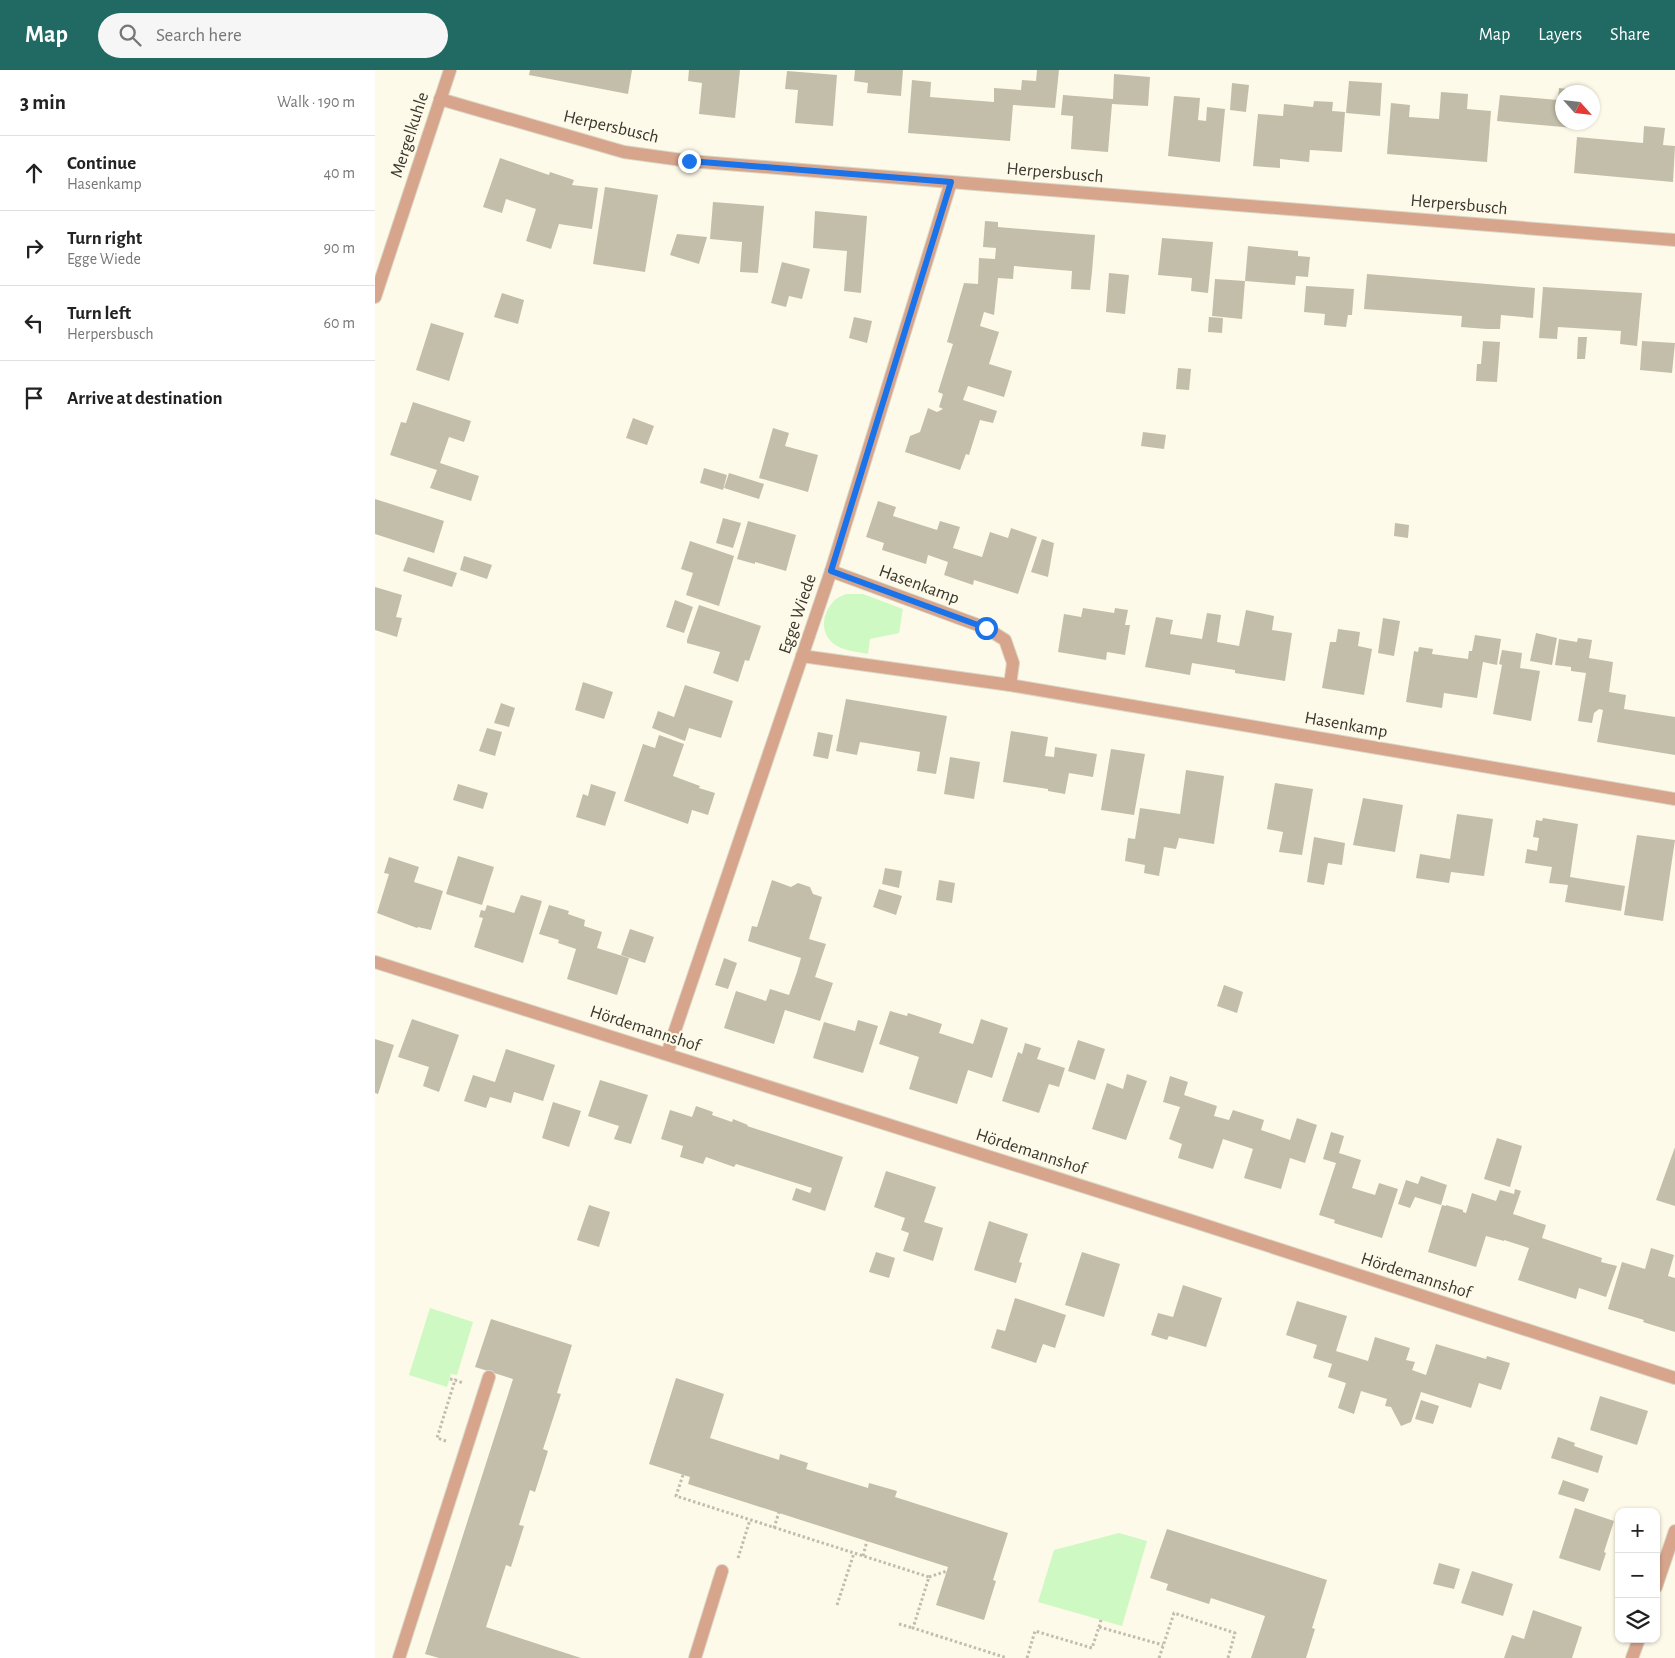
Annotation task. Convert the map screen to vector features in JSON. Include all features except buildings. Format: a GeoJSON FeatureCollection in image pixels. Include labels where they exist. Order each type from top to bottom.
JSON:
{"type":"FeatureCollection","features":[{"type":"Feature","properties":{"kind":"street","name":"Mergelkuhle"},"geometry":{"type":"LineString","coordinates":[[375,297],[450,70]]}},
{"type":"Feature","properties":{"kind":"street","name":"Herpersbusch"},"geometry":{"type":"LineString","coordinates":[[440,98],[624,152],[689,161],[1675,240]]}},
{"type":"Feature","properties":{"kind":"street","name":"Egge Wiede"},"geometry":{"type":"LineString","coordinates":[[667,1054],[831,571],[951,182]]}},
{"type":"Feature","properties":{"kind":"street","name":"Hasenkamp"},"geometry":{"type":"LineString","coordinates":[[831,571],[986,628],[1005,640],[1013,663],[1010,685]]}},
{"type":"Feature","properties":{"kind":"street","name":"Hasenkamp"},"geometry":{"type":"LineString","coordinates":[[802,656],[1010,685],[1675,799]]}},
{"type":"Feature","properties":{"kind":"street","name":"Hördemannshof"},"geometry":{"type":"LineString","coordinates":[[375,962],[1192,1221],[1675,1378]]}},
{"type":"Feature","properties":{"kind":"street"},"geometry":{"type":"LineString","coordinates":[[399,1658],[489,1377]]}},
{"type":"Feature","properties":{"kind":"street"},"geometry":{"type":"LineString","coordinates":[[1660,1575],[1675,1531]]}},
{"type":"Feature","properties":{"kind":"street"},"geometry":{"type":"LineString","coordinates":[[695,1658],[722,1571]]}},
{"type":"Feature","properties":{"kind":"street"},"geometry":{"type":"LineString","coordinates":[[1632,1658],[1638,1643]]}},
{"type":"Feature","properties":{"kind":"path"},"geometry":{"type":"LineString","coordinates":[[450,1379],[455,1380]]}},
{"type":"Feature","properties":{"kind":"path"},"geometry":{"type":"LineString","coordinates":[[683,1475],[677,1496],[929,1577],[947,1570]]}},
{"type":"Feature","properties":{"kind":"path"},"geometry":{"type":"LineString","coordinates":[[775,1528],[779,1512]]}},
{"type":"Feature","properties":{"kind":"path"},"geometry":{"type":"LineString","coordinates":[[736,1565],[750,1520]]}},
{"type":"Feature","properties":{"kind":"path"},"geometry":{"type":"LineString","coordinates":[[863,1556],[867,1541]]}},
{"type":"Feature","properties":{"kind":"path"},"geometry":{"type":"LineString","coordinates":[[837,1605],[854,1553]]}},
{"type":"Feature","properties":{"kind":"path"},"geometry":{"type":"LineString","coordinates":[[913,1628],[929,1577]]}},
{"type":"Feature","properties":{"kind":"path"},"geometry":{"type":"LineString","coordinates":[[1159,1658],[1174,1613],[1235,1633],[1228,1658]]}},
{"type":"Feature","properties":{"kind":"path"},"geometry":{"type":"LineString","coordinates":[[1027,1658],[1035,1631],[1093,1648],[1101,1620]]}},
{"type":"Feature","properties":{"kind":"path"},"geometry":{"type":"LineString","coordinates":[[899,1624],[995,1656],[1007,1658]]}},
{"type":"Feature","properties":{"kind":"path"},"geometry":{"type":"LineString","coordinates":[[1099,1627],[1163,1646]]}},
{"type":"Feature","properties":{"kind":"green space"},"geometry":{"type":"Polygon","coordinates":[[[846,594],[863,594],[903,609],[899,633],[870,639],[868,654],[844,649],[834,644],[826,634],[824,621],[834,601],[846,594]]]}},
{"type":"Feature","properties":{"kind":"green space"},"geometry":{"type":"Polygon","coordinates":[[[430,1308],[473,1322],[457,1375],[451,1374],[447,1387],[409,1375],[430,1308]]]}},
{"type":"Feature","properties":{"kind":"green space"},"geometry":{"type":"Polygon","coordinates":[[[1119,1533],[1147,1541],[1122,1626],[1038,1602],[1054,1550],[1119,1533]]]}},
{"type":"Feature","properties":{"kind":"route"},"geometry":{"type":"LineString","coordinates":[[689,161],[951,182],[831,571],[986,628]]}}]}
